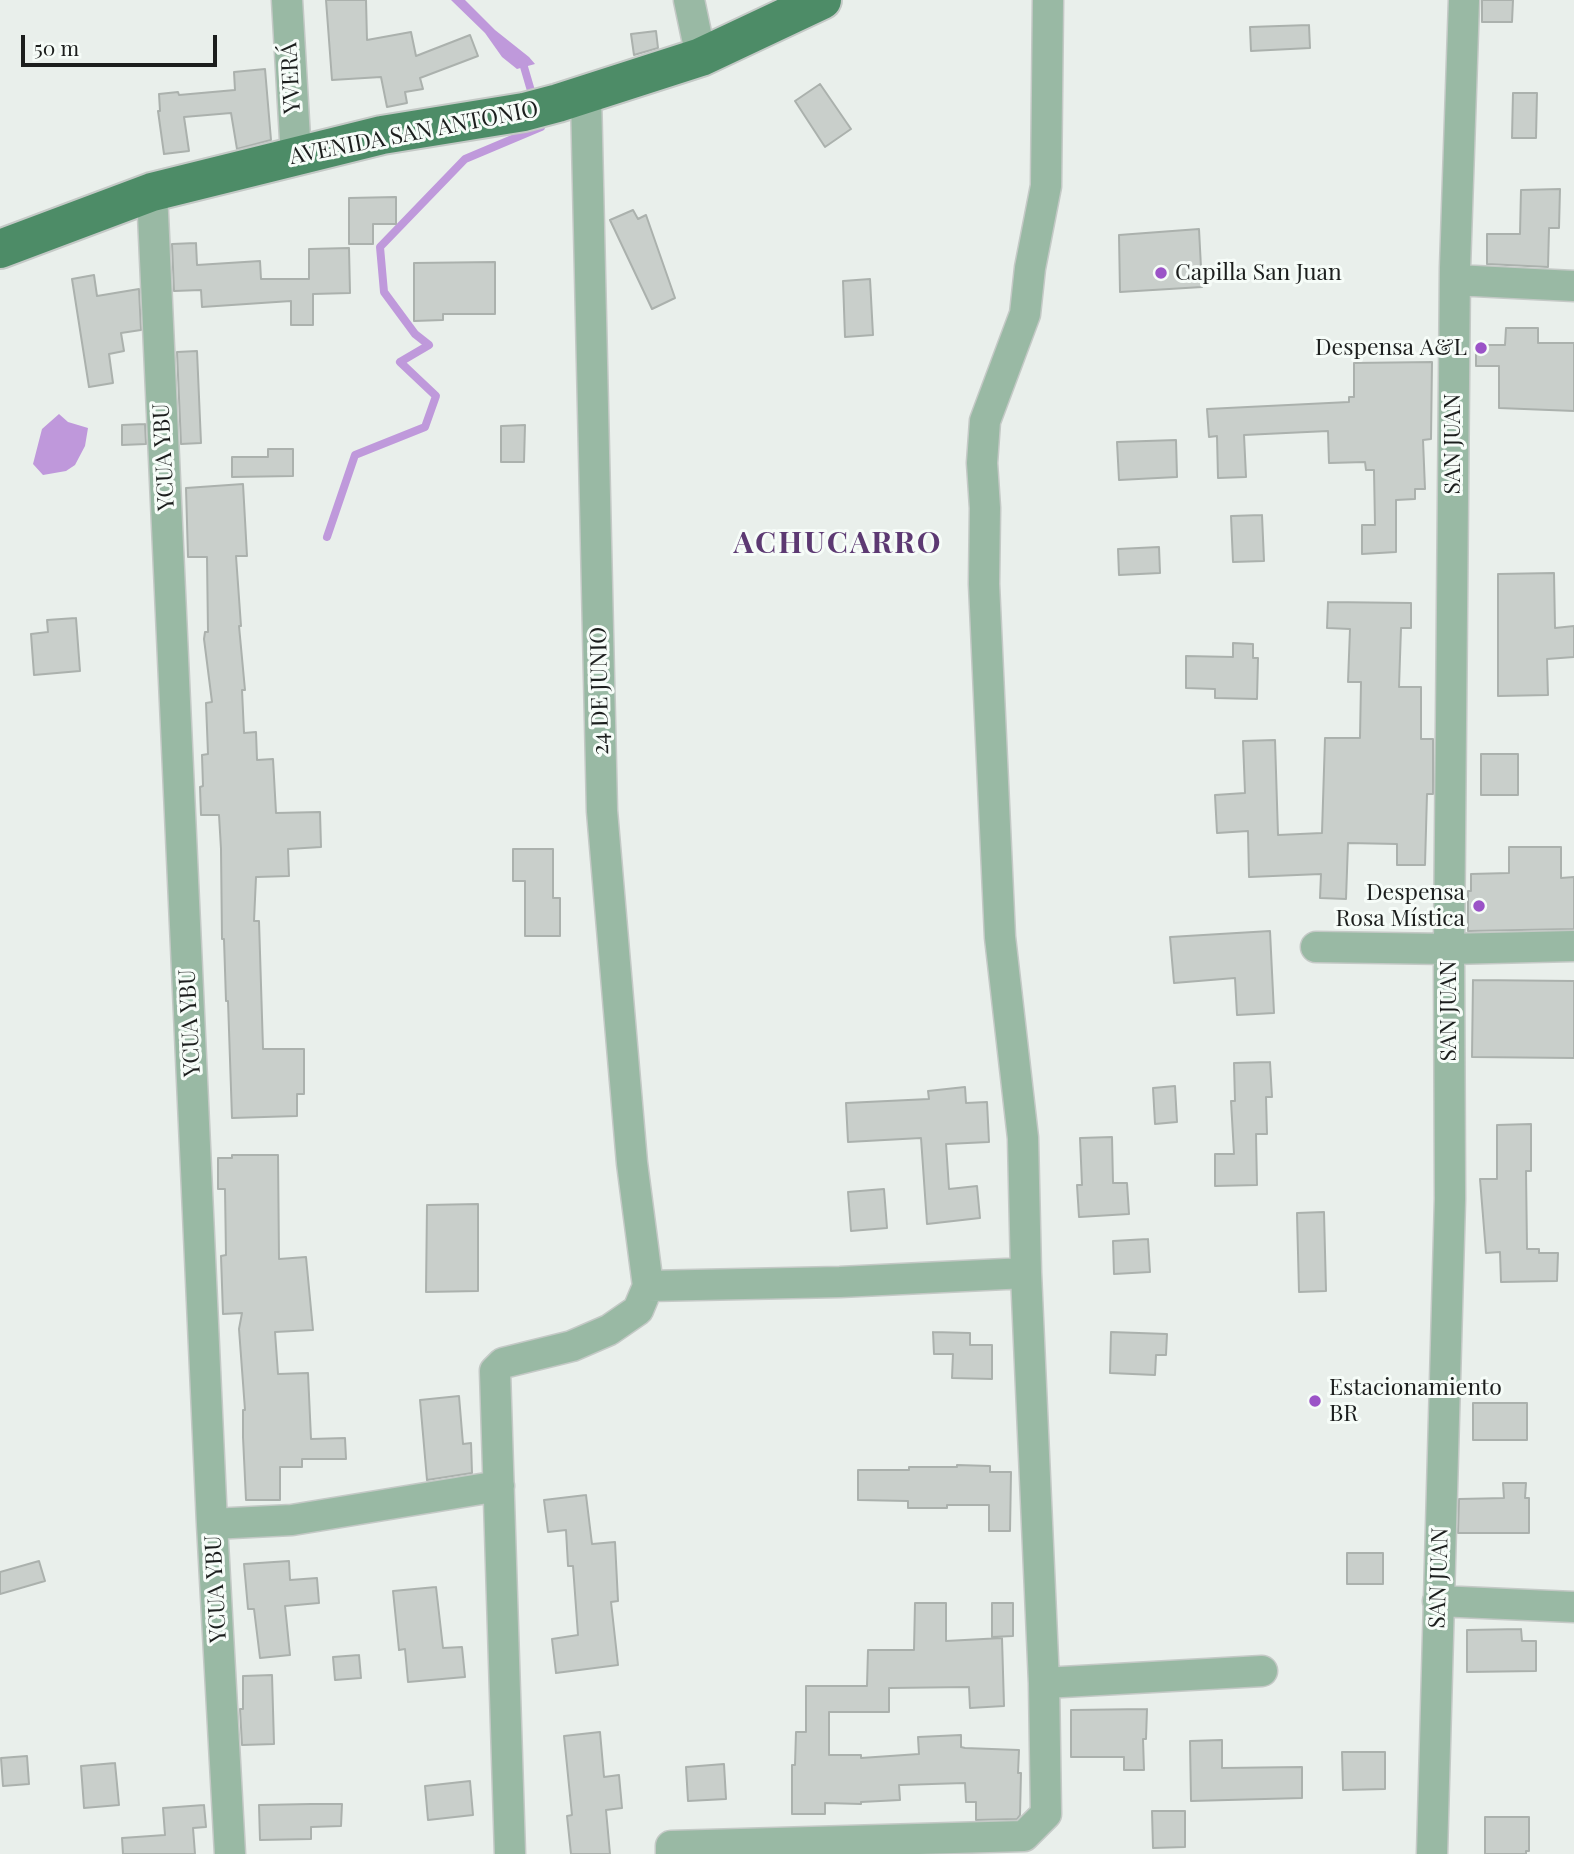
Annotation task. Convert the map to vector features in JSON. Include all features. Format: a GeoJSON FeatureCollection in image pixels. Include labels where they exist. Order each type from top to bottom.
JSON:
{"type":"FeatureCollection","features":[{"type":"Feature","properties":{"kind":"main road","name":"AVENIDA SAN ANTONIO"},"geometry":{"type":"LineString","coordinates":[[0,249],[152,192],[382,135],[556,103],[701,57],[822,0]]}},
{"type":"Feature","properties":{"kind":"street","name":"YVERÁ"},"geometry":{"type":"LineString","coordinates":[[287,0],[296,156]]}},
{"type":"Feature","properties":{"kind":"street"},"geometry":{"type":"LineString","coordinates":[[689,0],[701,57]]}},
{"type":"Feature","properties":{"kind":"street"},"geometry":{"type":"LineString","coordinates":[[671,1850],[1024,1836],[1046,1814],[1044,1683],[1026,1273],[1023,1139],[1000,937],[985,624],[985,508],[982,463],[985,421],[1026,314],[1030,268],[1046,186],[1048,0]]}},
{"type":"Feature","properties":{"kind":"street","name":"SAN JUAN"},"geometry":{"type":"LineString","coordinates":[[1432,1854],[1450,1199],[1449,949],[1455,280],[1464,0]]}},
{"type":"Feature","properties":{"kind":"street","name":"24 DE JUNIO"},"geometry":{"type":"LineString","coordinates":[[556,103],[602,811],[632,1163],[648,1286]]}},
{"type":"Feature","properties":{"kind":"street","name":"YCUA YBU"},"geometry":{"type":"LineString","coordinates":[[152,192],[212,1524],[230,1854]]}},
{"type":"Feature","properties":{"kind":"street"},"geometry":{"type":"LineString","coordinates":[[1455,280],[1574,286]]}},
{"type":"Feature","properties":{"kind":"street"},"geometry":{"type":"LineString","coordinates":[[1316,947],[1449,949],[1574,946]]}},
{"type":"Feature","properties":{"kind":"street"},"geometry":{"type":"LineString","coordinates":[[510,1854],[495,1371],[503,1363],[572,1346],[609,1330],[638,1310],[648,1286],[840,1282],[1026,1273]]}},
{"type":"Feature","properties":{"kind":"street"},"geometry":{"type":"LineString","coordinates":[[212,1524],[292,1520],[499,1486]]}},
{"type":"Feature","properties":{"kind":"street"},"geometry":{"type":"LineString","coordinates":[[1438,1601],[1574,1607]]}},
{"type":"Feature","properties":{"kind":"street"},"geometry":{"type":"LineString","coordinates":[[1044,1683],[1262,1671]]}},
{"type":"Feature","properties":{"kind":"shaded area"},"geometry":{"type":"Polygon","coordinates":[[[451,0],[465,0],[535,64],[517,69],[502,57],[485,33],[451,0]]]}},
{"type":"Feature","properties":{"kind":"shaded area"},"geometry":{"type":"Polygon","coordinates":[[[59,414],[68,422],[88,428],[85,446],[75,465],[66,471],[43,475],[33,464],[42,429],[59,414]]]}},
{"type":"Feature","properties":{"kind":"building"},"geometry":{"type":"Polygon","coordinates":[[[326,0],[366,0],[367,40],[411,32],[416,56],[470,35],[478,56],[420,78],[423,89],[405,92],[407,103],[387,107],[381,77],[332,80],[326,0]]]}},
{"type":"Feature","properties":{"kind":"building"},"geometry":{"type":"Polygon","coordinates":[[[1482,0],[1513,0],[1512,22],[1482,22],[1482,0]]]}},
{"type":"Feature","properties":{"kind":"building"},"geometry":{"type":"Polygon","coordinates":[[[1309,25],[1310,48],[1251,51],[1250,27],[1309,25]]]}},
{"type":"Feature","properties":{"kind":"building"},"geometry":{"type":"Polygon","coordinates":[[[656,31],[658,48],[634,55],[631,34],[656,31]]]}},
{"type":"Feature","properties":{"kind":"building"},"geometry":{"type":"Polygon","coordinates":[[[265,69],[271,140],[237,149],[231,113],[184,117],[189,151],[164,154],[158,111],[159,94],[235,90],[234,72],[265,69]]]}},
{"type":"Feature","properties":{"kind":"building"},"geometry":{"type":"Polygon","coordinates":[[[820,84],[851,129],[825,147],[795,101],[820,84]]]}},
{"type":"Feature","properties":{"kind":"building"},"geometry":{"type":"Polygon","coordinates":[[[1513,93],[1537,93],[1536,138],[1512,138],[1513,93]]]}},
{"type":"Feature","properties":{"kind":"building"},"geometry":{"type":"Polygon","coordinates":[[[1560,189],[1559,228],[1549,228],[1548,267],[1487,264],[1487,234],[1520,234],[1521,190],[1560,189]]]}},
{"type":"Feature","properties":{"kind":"building"},"geometry":{"type":"Polygon","coordinates":[[[396,197],[396,224],[373,224],[373,244],[349,244],[349,198],[396,197]]]}},
{"type":"Feature","properties":{"kind":"building"},"geometry":{"type":"Polygon","coordinates":[[[633,210],[638,219],[646,215],[675,298],[652,309],[610,220],[633,210]]]}},
{"type":"Feature","properties":{"kind":"building","name":"Capilla San Juan"},"geometry":{"type":"Polygon","coordinates":[[[1199,229],[1202,287],[1120,292],[1119,235],[1199,229]]]}},
{"type":"Feature","properties":{"kind":"building"},"geometry":{"type":"Polygon","coordinates":[[[196,243],[197,265],[260,261],[261,279],[309,279],[309,249],[349,248],[350,293],[313,294],[313,325],[291,325],[291,301],[202,307],[201,290],[174,291],[172,244],[196,243]]]}},
{"type":"Feature","properties":{"kind":"building"},"geometry":{"type":"Polygon","coordinates":[[[495,262],[495,314],[443,314],[443,320],[414,321],[414,263],[495,262]]]}},
{"type":"Feature","properties":{"kind":"building"},"geometry":{"type":"Polygon","coordinates":[[[94,275],[97,296],[139,289],[141,330],[121,333],[124,351],[109,354],[113,383],[89,387],[72,279],[94,275]]]}},
{"type":"Feature","properties":{"kind":"building"},"geometry":{"type":"Polygon","coordinates":[[[870,279],[873,335],[845,337],[843,281],[870,279]]]}},
{"type":"Feature","properties":{"kind":"building"},"geometry":{"type":"Polygon","coordinates":[[[1506,328],[1538,328],[1538,343],[1574,343],[1574,411],[1499,408],[1499,366],[1476,366],[1476,345],[1505,345],[1506,328]]]}},
{"type":"Feature","properties":{"kind":"building"},"geometry":{"type":"Polygon","coordinates":[[[197,351],[201,443],[181,444],[177,352],[197,351]]]}},
{"type":"Feature","properties":{"kind":"building"},"geometry":{"type":"Polygon","coordinates":[[[1432,362],[1431,439],[1423,440],[1425,489],[1415,489],[1415,499],[1396,500],[1396,552],[1362,554],[1362,525],[1375,525],[1374,470],[1366,470],[1365,462],[1329,463],[1328,431],[1244,435],[1246,477],[1218,478],[1217,436],[1209,437],[1207,409],[1349,402],[1349,397],[1354,397],[1354,363],[1432,362]]]}},
{"type":"Feature","properties":{"kind":"building"},"geometry":{"type":"Polygon","coordinates":[[[145,424],[146,444],[122,445],[122,425],[145,424]]]}},
{"type":"Feature","properties":{"kind":"building"},"geometry":{"type":"Polygon","coordinates":[[[525,425],[524,462],[501,462],[501,426],[525,425]]]}},
{"type":"Feature","properties":{"kind":"building"},"geometry":{"type":"Polygon","coordinates":[[[1176,440],[1177,477],[1119,480],[1117,442],[1176,440]]]}},
{"type":"Feature","properties":{"kind":"building"},"geometry":{"type":"Polygon","coordinates":[[[268,449],[293,449],[293,476],[232,477],[232,457],[268,457],[268,449]]]}},
{"type":"Feature","properties":{"kind":"building"},"geometry":{"type":"Polygon","coordinates":[[[243,484],[247,556],[236,556],[245,690],[242,690],[244,733],[256,732],[257,760],[273,759],[276,813],[320,812],[321,847],[288,849],[289,876],[256,877],[254,921],[259,921],[263,1049],[304,1049],[304,1094],[297,1094],[297,1116],[232,1118],[228,1001],[222,939],[219,815],[201,815],[202,755],[208,754],[206,703],[212,702],[204,639],[205,632],[208,632],[207,557],[188,557],[186,488],[243,484]]]}},
{"type":"Feature","properties":{"kind":"building"},"geometry":{"type":"Polygon","coordinates":[[[1262,515],[1264,561],[1233,562],[1231,516],[1262,515]]]}},
{"type":"Feature","properties":{"kind":"building"},"geometry":{"type":"Polygon","coordinates":[[[1159,547],[1160,573],[1119,575],[1118,549],[1159,547]]]}},
{"type":"Feature","properties":{"kind":"building"},"geometry":{"type":"Polygon","coordinates":[[[1554,573],[1555,628],[1574,626],[1574,657],[1547,659],[1548,695],[1498,696],[1498,574],[1554,573]]]}},
{"type":"Feature","properties":{"kind":"building"},"geometry":{"type":"Polygon","coordinates":[[[1328,602],[1411,603],[1411,628],[1401,628],[1399,687],[1421,687],[1421,739],[1433,739],[1433,794],[1427,794],[1425,865],[1397,865],[1397,844],[1348,843],[1346,899],[1320,898],[1321,874],[1249,877],[1248,831],[1217,833],[1215,795],[1245,793],[1243,741],[1275,740],[1278,835],[1322,833],[1325,738],[1360,738],[1361,682],[1348,682],[1350,629],[1327,628],[1328,602]]]}},
{"type":"Feature","properties":{"kind":"building"},"geometry":{"type":"Polygon","coordinates":[[[76,618],[80,671],[34,675],[31,634],[48,632],[47,620],[76,618]]]}},
{"type":"Feature","properties":{"kind":"building"},"geometry":{"type":"Polygon","coordinates":[[[1233,643],[1253,644],[1253,658],[1258,658],[1257,699],[1215,698],[1215,689],[1186,688],[1186,656],[1233,657],[1233,643]]]}},
{"type":"Feature","properties":{"kind":"building"},"geometry":{"type":"Polygon","coordinates":[[[1481,754],[1518,754],[1518,795],[1481,795],[1481,754]]]}},
{"type":"Feature","properties":{"kind":"building"},"geometry":{"type":"Polygon","coordinates":[[[1509,847],[1561,847],[1561,878],[1574,877],[1574,929],[1468,931],[1468,891],[1471,891],[1471,874],[1509,873],[1509,847]]]}},
{"type":"Feature","properties":{"kind":"building"},"geometry":{"type":"Polygon","coordinates":[[[513,849],[553,849],[553,898],[560,898],[560,936],[525,936],[525,881],[513,881],[513,849]]]}},
{"type":"Feature","properties":{"kind":"building"},"geometry":{"type":"Polygon","coordinates":[[[1270,931],[1274,1013],[1237,1015],[1235,978],[1174,983],[1170,937],[1270,931]]]}},
{"type":"Feature","properties":{"kind":"building"},"geometry":{"type":"Polygon","coordinates":[[[1473,980],[1574,981],[1574,1058],[1472,1057],[1473,980]]]}},
{"type":"Feature","properties":{"kind":"building"},"geometry":{"type":"Polygon","coordinates":[[[1270,1062],[1272,1097],[1266,1097],[1267,1134],[1256,1134],[1257,1185],[1215,1186],[1215,1154],[1234,1154],[1231,1101],[1235,1101],[1234,1063],[1270,1062]]]}},
{"type":"Feature","properties":{"kind":"building"},"geometry":{"type":"Polygon","coordinates":[[[1175,1086],[1177,1122],[1155,1124],[1153,1088],[1175,1086]]]}},
{"type":"Feature","properties":{"kind":"building"},"geometry":{"type":"Polygon","coordinates":[[[965,1087],[966,1103],[987,1102],[989,1142],[946,1144],[949,1189],[977,1186],[980,1218],[927,1224],[921,1138],[848,1142],[846,1103],[929,1099],[928,1091],[965,1087]]]}},
{"type":"Feature","properties":{"kind":"building"},"geometry":{"type":"Polygon","coordinates":[[[1531,1124],[1531,1171],[1526,1171],[1527,1249],[1539,1249],[1539,1253],[1558,1253],[1557,1281],[1501,1282],[1500,1252],[1486,1253],[1480,1179],[1497,1179],[1497,1125],[1531,1124]]]}},
{"type":"Feature","properties":{"kind":"building"},"geometry":{"type":"Polygon","coordinates":[[[1112,1137],[1113,1183],[1127,1183],[1129,1214],[1079,1217],[1077,1185],[1082,1185],[1080,1138],[1112,1137]]]}},
{"type":"Feature","properties":{"kind":"building"},"geometry":{"type":"Polygon","coordinates":[[[232,1155],[278,1155],[279,1259],[306,1257],[313,1330],[275,1332],[278,1374],[308,1373],[311,1439],[345,1438],[346,1459],[302,1459],[302,1467],[280,1467],[280,1500],[246,1500],[243,1437],[245,1410],[239,1329],[242,1313],[223,1314],[221,1256],[226,1255],[225,1189],[218,1189],[218,1158],[232,1158],[232,1155]]]}},
{"type":"Feature","properties":{"kind":"building"},"geometry":{"type":"Polygon","coordinates":[[[884,1189],[887,1228],[851,1231],[848,1192],[884,1189]]]}},
{"type":"Feature","properties":{"kind":"building"},"geometry":{"type":"Polygon","coordinates":[[[478,1204],[478,1291],[426,1292],[427,1205],[478,1204]]]}},
{"type":"Feature","properties":{"kind":"building"},"geometry":{"type":"Polygon","coordinates":[[[1324,1212],[1326,1291],[1299,1292],[1297,1213],[1324,1212]]]}},
{"type":"Feature","properties":{"kind":"building"},"geometry":{"type":"Polygon","coordinates":[[[1148,1239],[1150,1272],[1114,1274],[1113,1241],[1148,1239]]]}},
{"type":"Feature","properties":{"kind":"building"},"geometry":{"type":"Polygon","coordinates":[[[933,1332],[970,1333],[970,1345],[992,1345],[992,1379],[952,1378],[953,1354],[934,1354],[933,1332]]]}},
{"type":"Feature","properties":{"kind":"building"},"geometry":{"type":"Polygon","coordinates":[[[1111,1332],[1167,1334],[1166,1355],[1156,1355],[1155,1375],[1110,1373],[1111,1332]]]}},
{"type":"Feature","properties":{"kind":"building"},"geometry":{"type":"Polygon","coordinates":[[[459,1396],[463,1444],[471,1443],[472,1473],[427,1480],[420,1400],[459,1396]]]}},
{"type":"Feature","properties":{"kind":"building"},"geometry":{"type":"Polygon","coordinates":[[[1473,1403],[1527,1403],[1527,1440],[1473,1440],[1473,1403]]]}},
{"type":"Feature","properties":{"kind":"building"},"geometry":{"type":"Polygon","coordinates":[[[990,1466],[990,1472],[1011,1472],[1010,1531],[989,1531],[989,1505],[908,1508],[908,1501],[858,1500],[858,1470],[909,1470],[909,1467],[990,1466]]]}},
{"type":"Feature","properties":{"kind":"building"},"geometry":{"type":"Polygon","coordinates":[[[1503,1483],[1526,1483],[1529,1533],[1458,1533],[1459,1499],[1504,1498],[1503,1483]]]}},
{"type":"Feature","properties":{"kind":"building"},"geometry":{"type":"Polygon","coordinates":[[[586,1495],[592,1544],[615,1542],[618,1601],[611,1602],[618,1665],[556,1673],[552,1639],[578,1635],[573,1566],[568,1566],[566,1530],[548,1532],[544,1500],[586,1495]]]}},
{"type":"Feature","properties":{"kind":"building"},"geometry":{"type":"Polygon","coordinates":[[[1347,1553],[1383,1553],[1383,1584],[1347,1584],[1347,1553]]]}},
{"type":"Feature","properties":{"kind":"building"},"geometry":{"type":"Polygon","coordinates":[[[39,1561],[45,1581],[0,1594],[0,1572],[39,1561]]]}},
{"type":"Feature","properties":{"kind":"building"},"geometry":{"type":"Polygon","coordinates":[[[289,1561],[290,1580],[317,1578],[319,1603],[285,1606],[290,1655],[260,1658],[254,1609],[248,1609],[244,1564],[289,1561]]]}},
{"type":"Feature","properties":{"kind":"building"},"geometry":{"type":"Polygon","coordinates":[[[436,1587],[443,1648],[462,1647],[465,1677],[408,1682],[405,1649],[399,1650],[393,1591],[436,1587]]]}},
{"type":"Feature","properties":{"kind":"building"},"geometry":{"type":"Polygon","coordinates":[[[915,1603],[946,1603],[946,1641],[1002,1638],[1004,1706],[970,1708],[969,1687],[889,1688],[889,1712],[829,1712],[829,1755],[861,1755],[861,1758],[919,1754],[918,1737],[961,1735],[961,1747],[1019,1750],[1020,1815],[1017,1819],[976,1820],[976,1802],[966,1802],[965,1783],[899,1785],[900,1800],[861,1804],[825,1803],[825,1814],[792,1814],[792,1765],[795,1765],[796,1732],[806,1732],[806,1686],[867,1686],[868,1650],[914,1650],[915,1603]]]}},
{"type":"Feature","properties":{"kind":"building"},"geometry":{"type":"Polygon","coordinates":[[[992,1603],[1013,1603],[1013,1636],[992,1637],[992,1603]]]}},
{"type":"Feature","properties":{"kind":"building"},"geometry":{"type":"Polygon","coordinates":[[[1521,1629],[1522,1641],[1536,1641],[1536,1671],[1467,1672],[1467,1630],[1521,1629]]]}},
{"type":"Feature","properties":{"kind":"building"},"geometry":{"type":"Polygon","coordinates":[[[359,1655],[361,1678],[335,1680],[333,1657],[359,1655]]]}},
{"type":"Feature","properties":{"kind":"building"},"geometry":{"type":"Polygon","coordinates":[[[272,1675],[274,1744],[242,1745],[240,1709],[243,1709],[243,1676],[272,1675]]]}},
{"type":"Feature","properties":{"kind":"building"},"geometry":{"type":"Polygon","coordinates":[[[1147,1709],[1146,1739],[1143,1739],[1144,1770],[1124,1770],[1124,1757],[1071,1757],[1071,1710],[1147,1709]]]}},
{"type":"Feature","properties":{"kind":"building"},"geometry":{"type":"Polygon","coordinates":[[[600,1732],[604,1777],[619,1775],[622,1808],[606,1810],[610,1854],[571,1854],[567,1816],[572,1815],[564,1736],[600,1732]]]}},
{"type":"Feature","properties":{"kind":"building"},"geometry":{"type":"Polygon","coordinates":[[[1222,1740],[1222,1768],[1302,1767],[1302,1798],[1191,1801],[1190,1741],[1222,1740]]]}},
{"type":"Feature","properties":{"kind":"building"},"geometry":{"type":"Polygon","coordinates":[[[1342,1752],[1385,1752],[1385,1789],[1343,1790],[1342,1752]]]}},
{"type":"Feature","properties":{"kind":"building"},"geometry":{"type":"Polygon","coordinates":[[[27,1756],[29,1784],[3,1786],[1,1758],[27,1756]]]}},
{"type":"Feature","properties":{"kind":"building"},"geometry":{"type":"Polygon","coordinates":[[[115,1763],[119,1805],[84,1808],[81,1766],[115,1763]]]}},
{"type":"Feature","properties":{"kind":"building"},"geometry":{"type":"Polygon","coordinates":[[[724,1764],[726,1799],[688,1801],[686,1767],[724,1764]]]}},
{"type":"Feature","properties":{"kind":"building"},"geometry":{"type":"Polygon","coordinates":[[[470,1781],[473,1815],[428,1820],[425,1786],[470,1781]]]}},
{"type":"Feature","properties":{"kind":"building"},"geometry":{"type":"Polygon","coordinates":[[[342,1804],[341,1826],[311,1827],[311,1839],[260,1840],[259,1805],[342,1804]]]}},
{"type":"Feature","properties":{"kind":"building"},"geometry":{"type":"Polygon","coordinates":[[[204,1805],[206,1827],[193,1828],[195,1854],[123,1854],[122,1838],[165,1835],[163,1808],[204,1805]]]}},
{"type":"Feature","properties":{"kind":"building"},"geometry":{"type":"Polygon","coordinates":[[[1152,1811],[1185,1811],[1185,1847],[1153,1848],[1152,1811]]]}},
{"type":"Feature","properties":{"kind":"building"},"geometry":{"type":"Polygon","coordinates":[[[1485,1817],[1529,1817],[1529,1851],[1526,1851],[1526,1854],[1485,1854],[1485,1817]]]}},
{"type":"Feature","properties":{"kind":"waterway"},"geometry":{"type":"LineString","coordinates":[[522,60],[534,101]]}},
{"type":"Feature","properties":{"kind":"waterway"},"geometry":{"type":"LineString","coordinates":[[327,537],[355,455],[425,427],[436,396],[400,362],[429,345],[415,334],[384,292],[380,247],[465,159],[541,127],[539,120]]}},
{"type":"Feature","properties":{"kind":"place","name":"Capilla San Juan"},"geometry":{"type":"Point","coordinates":[1161,273]}},
{"type":"Feature","properties":{"kind":"place","name":"Despensa A&L"},"geometry":{"type":"Point","coordinates":[1481,348]}},
{"type":"Feature","properties":{"kind":"place","name":"Despensa Rosa Mística"},"geometry":{"type":"Point","coordinates":[1479,906]}},
{"type":"Feature","properties":{"kind":"place","name":"Estacionamiento BR"},"geometry":{"type":"Point","coordinates":[1315,1401]}},
{"type":"Feature","properties":{"kind":"district","name":"ACHUCARRO"},"geometry":{"type":"Point","coordinates":[838,544]}}]}
